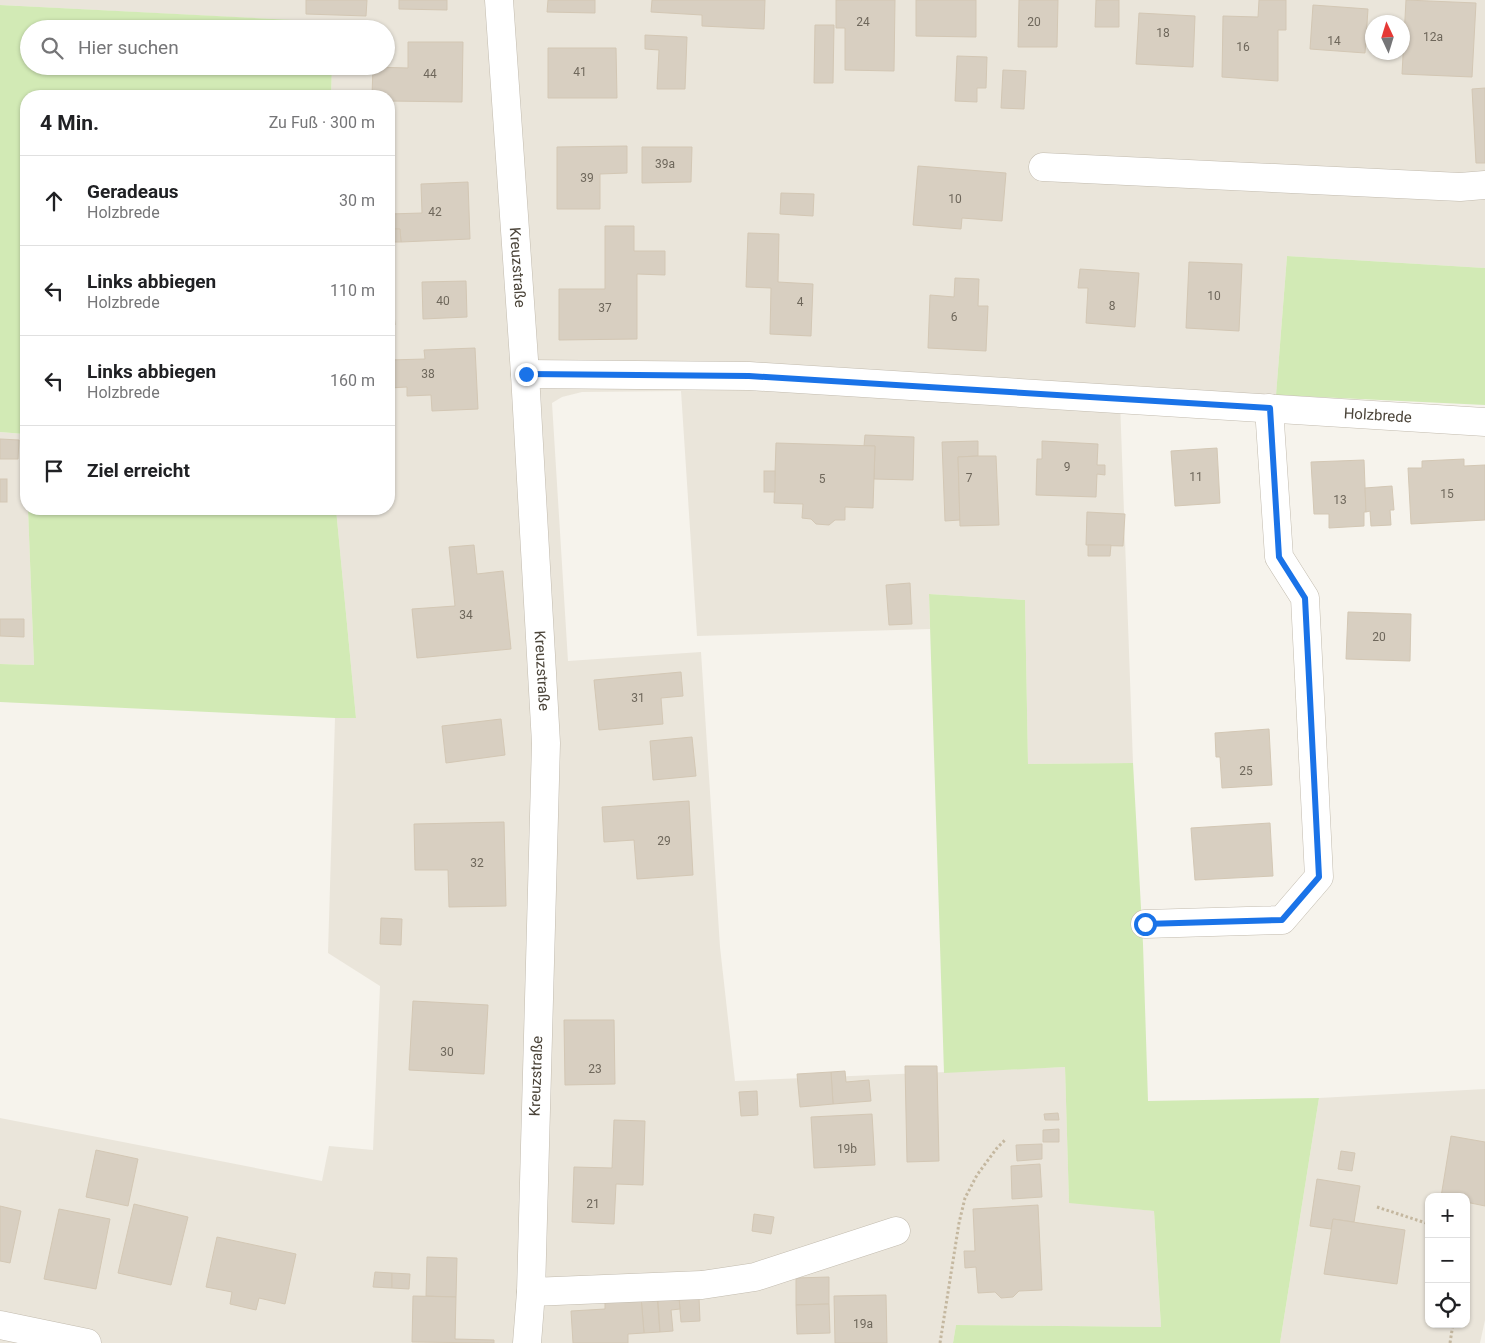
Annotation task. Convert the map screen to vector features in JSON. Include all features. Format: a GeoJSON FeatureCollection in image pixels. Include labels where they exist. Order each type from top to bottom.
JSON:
{"type":"FeatureCollection","features":[{"type":"Feature","properties":{"kind":"street","name":"Kreuzstraße"},"geometry":{"type":"LineString","coordinates":[[499,0],[526,374],[546,743],[531,1292],[527,1343]]}},
{"type":"Feature","properties":{"kind":"street"},"geometry":{"type":"LineString","coordinates":[[1043,167],[1460,188],[1485,184]]}},
{"type":"Feature","properties":{"kind":"street","name":"Holzbrede"},"geometry":{"type":"LineString","coordinates":[[526,374],[749,376],[1485,422]]}},
{"type":"Feature","properties":{"kind":"street"},"geometry":{"type":"LineString","coordinates":[[1145,924],[1282,920],[1319,877],[1305,598],[1279,557],[1270,408]]}},
{"type":"Feature","properties":{"kind":"street"},"geometry":{"type":"LineString","coordinates":[[531,1292],[702,1285],[755,1277],[896,1231]]}},
{"type":"Feature","properties":{"kind":"street"},"geometry":{"type":"LineString","coordinates":[[0,1325],[87,1343]]}},
{"type":"Feature","properties":{"kind":"path"},"geometry":{"type":"LineString","coordinates":[[940,1343],[959,1223],[965,1198],[977,1175],[997,1148],[1006,1140]]}},
{"type":"Feature","properties":{"kind":"path"},"geometry":{"type":"LineString","coordinates":[[1377,1207],[1425,1223]]}},
{"type":"Feature","properties":{"kind":"path"},"geometry":{"type":"LineString","coordinates":[[1450,1343],[1452,1328]]}},
{"type":"Feature","properties":{"kind":"shaded area"},"geometry":{"type":"Polygon","coordinates":[[[0,0],[1485,0],[1485,268],[1287,256],[1276,395],[1120,401],[1133,763],[1028,764],[1025,600],[929,594],[930,629],[697,636],[681,391],[582,392],[562,397],[552,403],[568,661],[701,652],[720,947],[735,1081],[1065,1067],[1069,1202],[1154,1211],[1161,1327],[956,1325],[953,1343],[0,1343],[0,1118],[322,1181],[329,1146],[373,1150],[380,986],[328,953],[335,718],[356,718],[337,515],[395,515],[395,90],[331,90],[332,75],[395,75],[395,20],[292,20],[0,5],[0,0]]]}},
{"type":"Feature","properties":{"kind":"shaded area"},"geometry":{"type":"Polygon","coordinates":[[[0,432],[20,434],[20,515],[28,515],[34,665],[0,664],[0,432]]]}},
{"type":"Feature","properties":{"kind":"shaded area"},"geometry":{"type":"Polygon","coordinates":[[[1485,1089],[1485,1320],[1480,1343],[1280,1343],[1319,1098],[1485,1089]]]}},
{"type":"Feature","properties":{"kind":"green space"},"geometry":{"type":"Polygon","coordinates":[[[0,5],[293,20],[20,20],[20,75],[332,75],[331,90],[20,90],[20,434],[0,432],[0,5]]]}},
{"type":"Feature","properties":{"kind":"green space"},"geometry":{"type":"Polygon","coordinates":[[[1287,256],[1485,268],[1485,405],[1276,395],[1287,256]]]}},
{"type":"Feature","properties":{"kind":"green space"},"geometry":{"type":"Polygon","coordinates":[[[28,515],[337,515],[356,718],[0,702],[0,664],[34,665],[28,515]]]}},
{"type":"Feature","properties":{"kind":"green space"},"geometry":{"type":"Polygon","coordinates":[[[929,594],[1025,600],[1028,764],[1133,763],[1143,944],[1148,1101],[1319,1098],[1280,1343],[953,1343],[956,1325],[1161,1327],[1154,1211],[1069,1203],[1065,1067],[944,1073],[929,594]]]}},
{"type":"Feature","properties":{"kind":"building"},"geometry":{"type":"Polygon","coordinates":[[[306,0],[367,0],[366,16],[306,14],[306,0]]]}},
{"type":"Feature","properties":{"kind":"building"},"geometry":{"type":"Polygon","coordinates":[[[399,0],[447,0],[447,10],[399,9],[399,0]]]}},
{"type":"Feature","properties":{"kind":"building"},"geometry":{"type":"Polygon","coordinates":[[[548,0],[595,0],[595,13],[547,12],[548,0]]]}},
{"type":"Feature","properties":{"kind":"building"},"geometry":{"type":"Polygon","coordinates":[[[652,0],[765,0],[764,29],[702,26],[702,15],[651,12],[652,0]]]}},
{"type":"Feature","properties":{"kind":"building"},"geometry":{"type":"Polygon","coordinates":[[[836,0],[895,0],[894,71],[845,70],[845,28],[836,28],[836,0]]]}},
{"type":"Feature","properties":{"kind":"building"},"geometry":{"type":"Polygon","coordinates":[[[916,0],[976,0],[976,37],[916,36],[916,0]]]}},
{"type":"Feature","properties":{"kind":"building"},"geometry":{"type":"Polygon","coordinates":[[[1019,0],[1058,0],[1057,47],[1018,47],[1019,0]]]}},
{"type":"Feature","properties":{"kind":"building"},"geometry":{"type":"Polygon","coordinates":[[[1096,0],[1119,0],[1119,27],[1095,27],[1096,0]]]}},
{"type":"Feature","properties":{"kind":"building"},"geometry":{"type":"Polygon","coordinates":[[[1259,0],[1286,0],[1286,30],[1278,30],[1278,81],[1222,77],[1223,16],[1258,17],[1259,0]]]}},
{"type":"Feature","properties":{"kind":"building"},"geometry":{"type":"Polygon","coordinates":[[[1406,0],[1476,3],[1472,77],[1402,74],[1403,60],[1410,60],[1410,15],[1405,15],[1406,0]]]}},
{"type":"Feature","properties":{"kind":"building"},"geometry":{"type":"Polygon","coordinates":[[[1313,5],[1368,9],[1368,15],[1365,15],[1365,53],[1310,49],[1313,5]]]}},
{"type":"Feature","properties":{"kind":"building"},"geometry":{"type":"Polygon","coordinates":[[[1139,13],[1195,16],[1193,67],[1136,64],[1139,13]]]}},
{"type":"Feature","properties":{"kind":"building"},"geometry":{"type":"Polygon","coordinates":[[[815,25],[834,25],[833,83],[814,83],[815,25]]]}},
{"type":"Feature","properties":{"kind":"building"},"geometry":{"type":"Polygon","coordinates":[[[645,35],[687,37],[685,89],[657,89],[659,50],[645,49],[645,35]]]}},
{"type":"Feature","properties":{"kind":"building"},"geometry":{"type":"Polygon","coordinates":[[[408,42],[463,42],[462,102],[395,101],[395,90],[372,90],[373,75],[395,75],[395,68],[408,68],[408,42]]]}},
{"type":"Feature","properties":{"kind":"building"},"geometry":{"type":"Polygon","coordinates":[[[548,48],[616,48],[617,98],[548,98],[548,48]]]}},
{"type":"Feature","properties":{"kind":"building"},"geometry":{"type":"Polygon","coordinates":[[[957,56],[987,57],[986,88],[977,88],[977,102],[955,101],[957,56]]]}},
{"type":"Feature","properties":{"kind":"building"},"geometry":{"type":"Polygon","coordinates":[[[1003,70],[1026,71],[1024,109],[1001,108],[1003,70]]]}},
{"type":"Feature","properties":{"kind":"building"},"geometry":{"type":"Polygon","coordinates":[[[1485,88],[1485,163],[1476,163],[1472,89],[1485,88]]]}},
{"type":"Feature","properties":{"kind":"building"},"geometry":{"type":"Polygon","coordinates":[[[627,146],[627,173],[600,174],[600,209],[557,209],[557,147],[627,146]]]}},
{"type":"Feature","properties":{"kind":"building"},"geometry":{"type":"Polygon","coordinates":[[[642,147],[692,147],[691,182],[642,183],[642,147]]]}},
{"type":"Feature","properties":{"kind":"building"},"geometry":{"type":"Polygon","coordinates":[[[918,166],[1006,173],[1002,221],[962,218],[961,229],[913,225],[918,166]]]}},
{"type":"Feature","properties":{"kind":"building"},"geometry":{"type":"Polygon","coordinates":[[[468,182],[470,239],[401,242],[400,229],[395,229],[395,214],[422,213],[421,184],[468,182]]]}},
{"type":"Feature","properties":{"kind":"building"},"geometry":{"type":"Polygon","coordinates":[[[781,193],[814,194],[813,216],[780,214],[781,193]]]}},
{"type":"Feature","properties":{"kind":"building"},"geometry":{"type":"Polygon","coordinates":[[[605,226],[634,226],[634,251],[665,251],[665,275],[637,274],[637,339],[559,340],[559,289],[605,289],[605,226]]]}},
{"type":"Feature","properties":{"kind":"building"},"geometry":{"type":"Polygon","coordinates":[[[395,229],[400,229],[401,242],[395,242],[395,229]]]}},
{"type":"Feature","properties":{"kind":"building"},"geometry":{"type":"Polygon","coordinates":[[[748,233],[779,234],[778,282],[813,284],[811,336],[770,334],[771,288],[746,287],[748,233]]]}},
{"type":"Feature","properties":{"kind":"building"},"geometry":{"type":"Polygon","coordinates":[[[1189,262],[1242,264],[1239,331],[1186,328],[1189,262]]]}},
{"type":"Feature","properties":{"kind":"building"},"geometry":{"type":"Polygon","coordinates":[[[1080,269],[1139,273],[1135,327],[1086,323],[1088,288],[1078,288],[1080,269]]]}},
{"type":"Feature","properties":{"kind":"building"},"geometry":{"type":"Polygon","coordinates":[[[955,278],[979,279],[978,306],[988,306],[986,351],[928,348],[930,295],[954,297],[955,278]]]}},
{"type":"Feature","properties":{"kind":"building"},"geometry":{"type":"Polygon","coordinates":[[[466,281],[467,317],[423,319],[422,282],[466,281]]]}},
{"type":"Feature","properties":{"kind":"building"},"geometry":{"type":"Polygon","coordinates":[[[475,348],[478,409],[432,411],[431,395],[407,396],[407,387],[395,388],[395,360],[425,359],[424,350],[475,348]]]}},
{"type":"Feature","properties":{"kind":"building"},"geometry":{"type":"Polygon","coordinates":[[[865,435],[914,437],[913,480],[874,479],[875,446],[864,446],[865,435]]]}},
{"type":"Feature","properties":{"kind":"building"},"geometry":{"type":"Polygon","coordinates":[[[0,439],[19,440],[18,459],[0,459],[0,439]]]}},
{"type":"Feature","properties":{"kind":"building"},"geometry":{"type":"Polygon","coordinates":[[[978,441],[978,456],[958,457],[960,520],[945,521],[942,442],[978,441]]]}},
{"type":"Feature","properties":{"kind":"building"},"geometry":{"type":"Polygon","coordinates":[[[1042,441],[1098,444],[1097,465],[1105,465],[1105,475],[1097,474],[1096,497],[1036,495],[1037,459],[1042,459],[1042,441]]]}},
{"type":"Feature","properties":{"kind":"building"},"geometry":{"type":"Polygon","coordinates":[[[776,443],[875,446],[873,508],[845,507],[845,520],[835,520],[829,525],[816,524],[811,519],[802,518],[803,504],[774,503],[776,443]]]}},
{"type":"Feature","properties":{"kind":"building"},"geometry":{"type":"Polygon","coordinates":[[[1217,448],[1220,503],[1175,506],[1171,451],[1217,448]]]}},
{"type":"Feature","properties":{"kind":"building"},"geometry":{"type":"Polygon","coordinates":[[[996,456],[999,525],[960,526],[958,457],[996,456]]]}},
{"type":"Feature","properties":{"kind":"building"},"geometry":{"type":"Polygon","coordinates":[[[1464,459],[1464,466],[1485,465],[1485,520],[1411,524],[1408,468],[1422,468],[1422,461],[1464,459]]]}},
{"type":"Feature","properties":{"kind":"building"},"geometry":{"type":"Polygon","coordinates":[[[1364,460],[1366,512],[1364,512],[1364,526],[1329,528],[1329,514],[1314,514],[1311,462],[1364,460]]]}},
{"type":"Feature","properties":{"kind":"building"},"geometry":{"type":"Polygon","coordinates":[[[764,471],[775,471],[775,492],[764,492],[764,471]]]}},
{"type":"Feature","properties":{"kind":"building"},"geometry":{"type":"Polygon","coordinates":[[[0,479],[7,479],[7,502],[0,502],[0,479]]]}},
{"type":"Feature","properties":{"kind":"building"},"geometry":{"type":"Polygon","coordinates":[[[1392,486],[1394,510],[1390,510],[1391,525],[1371,526],[1370,511],[1366,512],[1365,488],[1392,486]]]}},
{"type":"Feature","properties":{"kind":"building"},"geometry":{"type":"Polygon","coordinates":[[[1087,512],[1125,514],[1123,546],[1086,545],[1087,512]]]}},
{"type":"Feature","properties":{"kind":"building"},"geometry":{"type":"Polygon","coordinates":[[[474,545],[477,574],[503,571],[511,649],[417,658],[412,609],[455,606],[449,547],[474,545]]]}},
{"type":"Feature","properties":{"kind":"building"},"geometry":{"type":"Polygon","coordinates":[[[1088,545],[1111,545],[1110,556],[1088,556],[1088,545]]]}},
{"type":"Feature","properties":{"kind":"building"},"geometry":{"type":"Polygon","coordinates":[[[910,583],[912,624],[889,625],[886,585],[910,583]]]}},
{"type":"Feature","properties":{"kind":"building"},"geometry":{"type":"Polygon","coordinates":[[[1348,612],[1411,614],[1410,661],[1346,659],[1348,612]]]}},
{"type":"Feature","properties":{"kind":"building"},"geometry":{"type":"Polygon","coordinates":[[[0,619],[24,619],[24,637],[0,636],[0,619]]]}},
{"type":"Feature","properties":{"kind":"building"},"geometry":{"type":"Polygon","coordinates":[[[681,672],[683,696],[661,698],[663,724],[599,730],[594,680],[681,672]]]}},
{"type":"Feature","properties":{"kind":"building"},"geometry":{"type":"Polygon","coordinates":[[[501,719],[505,755],[446,763],[442,726],[501,719]]]}},
{"type":"Feature","properties":{"kind":"building"},"geometry":{"type":"Polygon","coordinates":[[[1269,729],[1272,785],[1222,788],[1220,757],[1216,757],[1215,733],[1269,729]]]}},
{"type":"Feature","properties":{"kind":"building"},"geometry":{"type":"Polygon","coordinates":[[[692,737],[696,776],[653,780],[650,741],[692,737]]]}},
{"type":"Feature","properties":{"kind":"building"},"geometry":{"type":"Polygon","coordinates":[[[689,801],[693,875],[637,879],[634,840],[604,842],[602,807],[689,801]]]}},
{"type":"Feature","properties":{"kind":"building"},"geometry":{"type":"Polygon","coordinates":[[[504,822],[506,906],[449,907],[448,870],[415,870],[414,824],[504,822]]]}},
{"type":"Feature","properties":{"kind":"building"},"geometry":{"type":"Polygon","coordinates":[[[1270,823],[1273,876],[1195,880],[1191,828],[1270,823]]]}},
{"type":"Feature","properties":{"kind":"building"},"geometry":{"type":"Polygon","coordinates":[[[381,918],[402,919],[401,945],[380,944],[381,918]]]}},
{"type":"Feature","properties":{"kind":"building"},"geometry":{"type":"Polygon","coordinates":[[[413,1001],[488,1005],[484,1074],[409,1070],[413,1001]]]}},
{"type":"Feature","properties":{"kind":"building"},"geometry":{"type":"Polygon","coordinates":[[[564,1020],[614,1020],[615,1084],[565,1085],[564,1020]]]}},
{"type":"Feature","properties":{"kind":"building"},"geometry":{"type":"Polygon","coordinates":[[[905,1066],[937,1066],[939,1161],[907,1162],[905,1066]]]}},
{"type":"Feature","properties":{"kind":"building"},"geometry":{"type":"Polygon","coordinates":[[[845,1071],[846,1082],[869,1080],[871,1101],[833,1104],[831,1072],[845,1071]]]}},
{"type":"Feature","properties":{"kind":"building"},"geometry":{"type":"Polygon","coordinates":[[[831,1072],[833,1104],[800,1107],[797,1074],[831,1072]]]}},
{"type":"Feature","properties":{"kind":"building"},"geometry":{"type":"Polygon","coordinates":[[[757,1091],[758,1115],[741,1116],[739,1092],[757,1091]]]}},
{"type":"Feature","properties":{"kind":"building"},"geometry":{"type":"Polygon","coordinates":[[[1058,1113],[1059,1120],[1045,1120],[1044,1114],[1058,1113]]]}},
{"type":"Feature","properties":{"kind":"building"},"geometry":{"type":"Polygon","coordinates":[[[872,1114],[875,1165],[814,1168],[811,1117],[872,1114]]]}},
{"type":"Feature","properties":{"kind":"building"},"geometry":{"type":"Polygon","coordinates":[[[614,1120],[645,1121],[643,1185],[616,1184],[614,1224],[572,1222],[574,1167],[612,1168],[614,1120]]]}},
{"type":"Feature","properties":{"kind":"building"},"geometry":{"type":"Polygon","coordinates":[[[1059,1129],[1059,1142],[1043,1142],[1043,1130],[1059,1129]]]}},
{"type":"Feature","properties":{"kind":"building"},"geometry":{"type":"Polygon","coordinates":[[[1451,1136],[1485,1142],[1485,1206],[1470,1203],[1470,1193],[1442,1193],[1451,1136]]]}},
{"type":"Feature","properties":{"kind":"building"},"geometry":{"type":"Polygon","coordinates":[[[1042,1144],[1042,1159],[1017,1161],[1016,1145],[1042,1144]]]}},
{"type":"Feature","properties":{"kind":"building"},"geometry":{"type":"Polygon","coordinates":[[[96,1150],[138,1159],[128,1206],[86,1197],[96,1150]]]}},
{"type":"Feature","properties":{"kind":"building"},"geometry":{"type":"Polygon","coordinates":[[[1341,1151],[1355,1153],[1352,1171],[1338,1169],[1341,1151]]]}},
{"type":"Feature","properties":{"kind":"building"},"geometry":{"type":"Polygon","coordinates":[[[1040,1164],[1042,1197],[1012,1199],[1011,1166],[1040,1164]]]}},
{"type":"Feature","properties":{"kind":"building"},"geometry":{"type":"Polygon","coordinates":[[[1317,1179],[1360,1186],[1354,1222],[1333,1219],[1331,1229],[1310,1226],[1317,1179]]]}},
{"type":"Feature","properties":{"kind":"building"},"geometry":{"type":"Polygon","coordinates":[[[134,1204],[188,1217],[171,1285],[118,1273],[134,1204]]]}},
{"type":"Feature","properties":{"kind":"building"},"geometry":{"type":"Polygon","coordinates":[[[1038,1205],[1042,1290],[1019,1291],[1013,1297],[1001,1298],[995,1292],[978,1293],[976,1267],[965,1268],[964,1251],[975,1251],[973,1209],[1038,1205]]]}},
{"type":"Feature","properties":{"kind":"building"},"geometry":{"type":"Polygon","coordinates":[[[0,1206],[21,1211],[10,1263],[0,1261],[0,1206]]]}},
{"type":"Feature","properties":{"kind":"building"},"geometry":{"type":"Polygon","coordinates":[[[59,1209],[110,1219],[96,1289],[44,1279],[59,1209]]]}},
{"type":"Feature","properties":{"kind":"building"},"geometry":{"type":"Polygon","coordinates":[[[754,1214],[774,1217],[771,1234],[752,1231],[754,1214]]]}},
{"type":"Feature","properties":{"kind":"building"},"geometry":{"type":"Polygon","coordinates":[[[1333,1219],[1405,1230],[1397,1284],[1324,1274],[1333,1219]]]}},
{"type":"Feature","properties":{"kind":"building"},"geometry":{"type":"Polygon","coordinates":[[[217,1237],[296,1254],[285,1304],[259,1298],[256,1310],[230,1304],[232,1292],[206,1287],[217,1237]]]}},
{"type":"Feature","properties":{"kind":"building"},"geometry":{"type":"Polygon","coordinates":[[[427,1257],[457,1258],[456,1297],[426,1296],[427,1257]]]}},
{"type":"Feature","properties":{"kind":"building"},"geometry":{"type":"Polygon","coordinates":[[[375,1272],[392,1273],[392,1288],[373,1287],[375,1272]]]}},
{"type":"Feature","properties":{"kind":"building"},"geometry":{"type":"Polygon","coordinates":[[[392,1273],[410,1274],[409,1289],[392,1288],[392,1273]]]}},
{"type":"Feature","properties":{"kind":"building"},"geometry":{"type":"Polygon","coordinates":[[[829,1277],[829,1304],[796,1305],[796,1278],[829,1277]]]}},
{"type":"Feature","properties":{"kind":"building"},"geometry":{"type":"Polygon","coordinates":[[[886,1295],[887,1343],[835,1343],[834,1296],[886,1295]]]}},
{"type":"Feature","properties":{"kind":"building"},"geometry":{"type":"Polygon","coordinates":[[[413,1296],[456,1297],[455,1339],[494,1340],[494,1343],[412,1342],[413,1296]]]}},
{"type":"Feature","properties":{"kind":"building"},"geometry":{"type":"Polygon","coordinates":[[[657,1296],[660,1332],[644,1333],[641,1297],[657,1296]]]}},
{"type":"Feature","properties":{"kind":"building"},"geometry":{"type":"Polygon","coordinates":[[[641,1297],[644,1333],[628,1334],[628,1343],[573,1343],[571,1311],[605,1309],[605,1299],[641,1297]]]}},
{"type":"Feature","properties":{"kind":"building"},"geometry":{"type":"Polygon","coordinates":[[[699,1297],[700,1321],[681,1322],[679,1298],[699,1297]]]}},
{"type":"Feature","properties":{"kind":"building"},"geometry":{"type":"Polygon","coordinates":[[[679,1298],[680,1309],[671,1310],[673,1331],[660,1332],[658,1300],[679,1298]]]}},
{"type":"Feature","properties":{"kind":"building"},"geometry":{"type":"Polygon","coordinates":[[[829,1304],[830,1333],[797,1334],[796,1305],[829,1304]]]}},
{"type":"Feature","properties":{"kind":"route"},"geometry":{"type":"LineString","coordinates":[[526,374],[749,376],[1270,408],[1279,557],[1305,598],[1319,877],[1282,920],[1145,924]]}}]}
